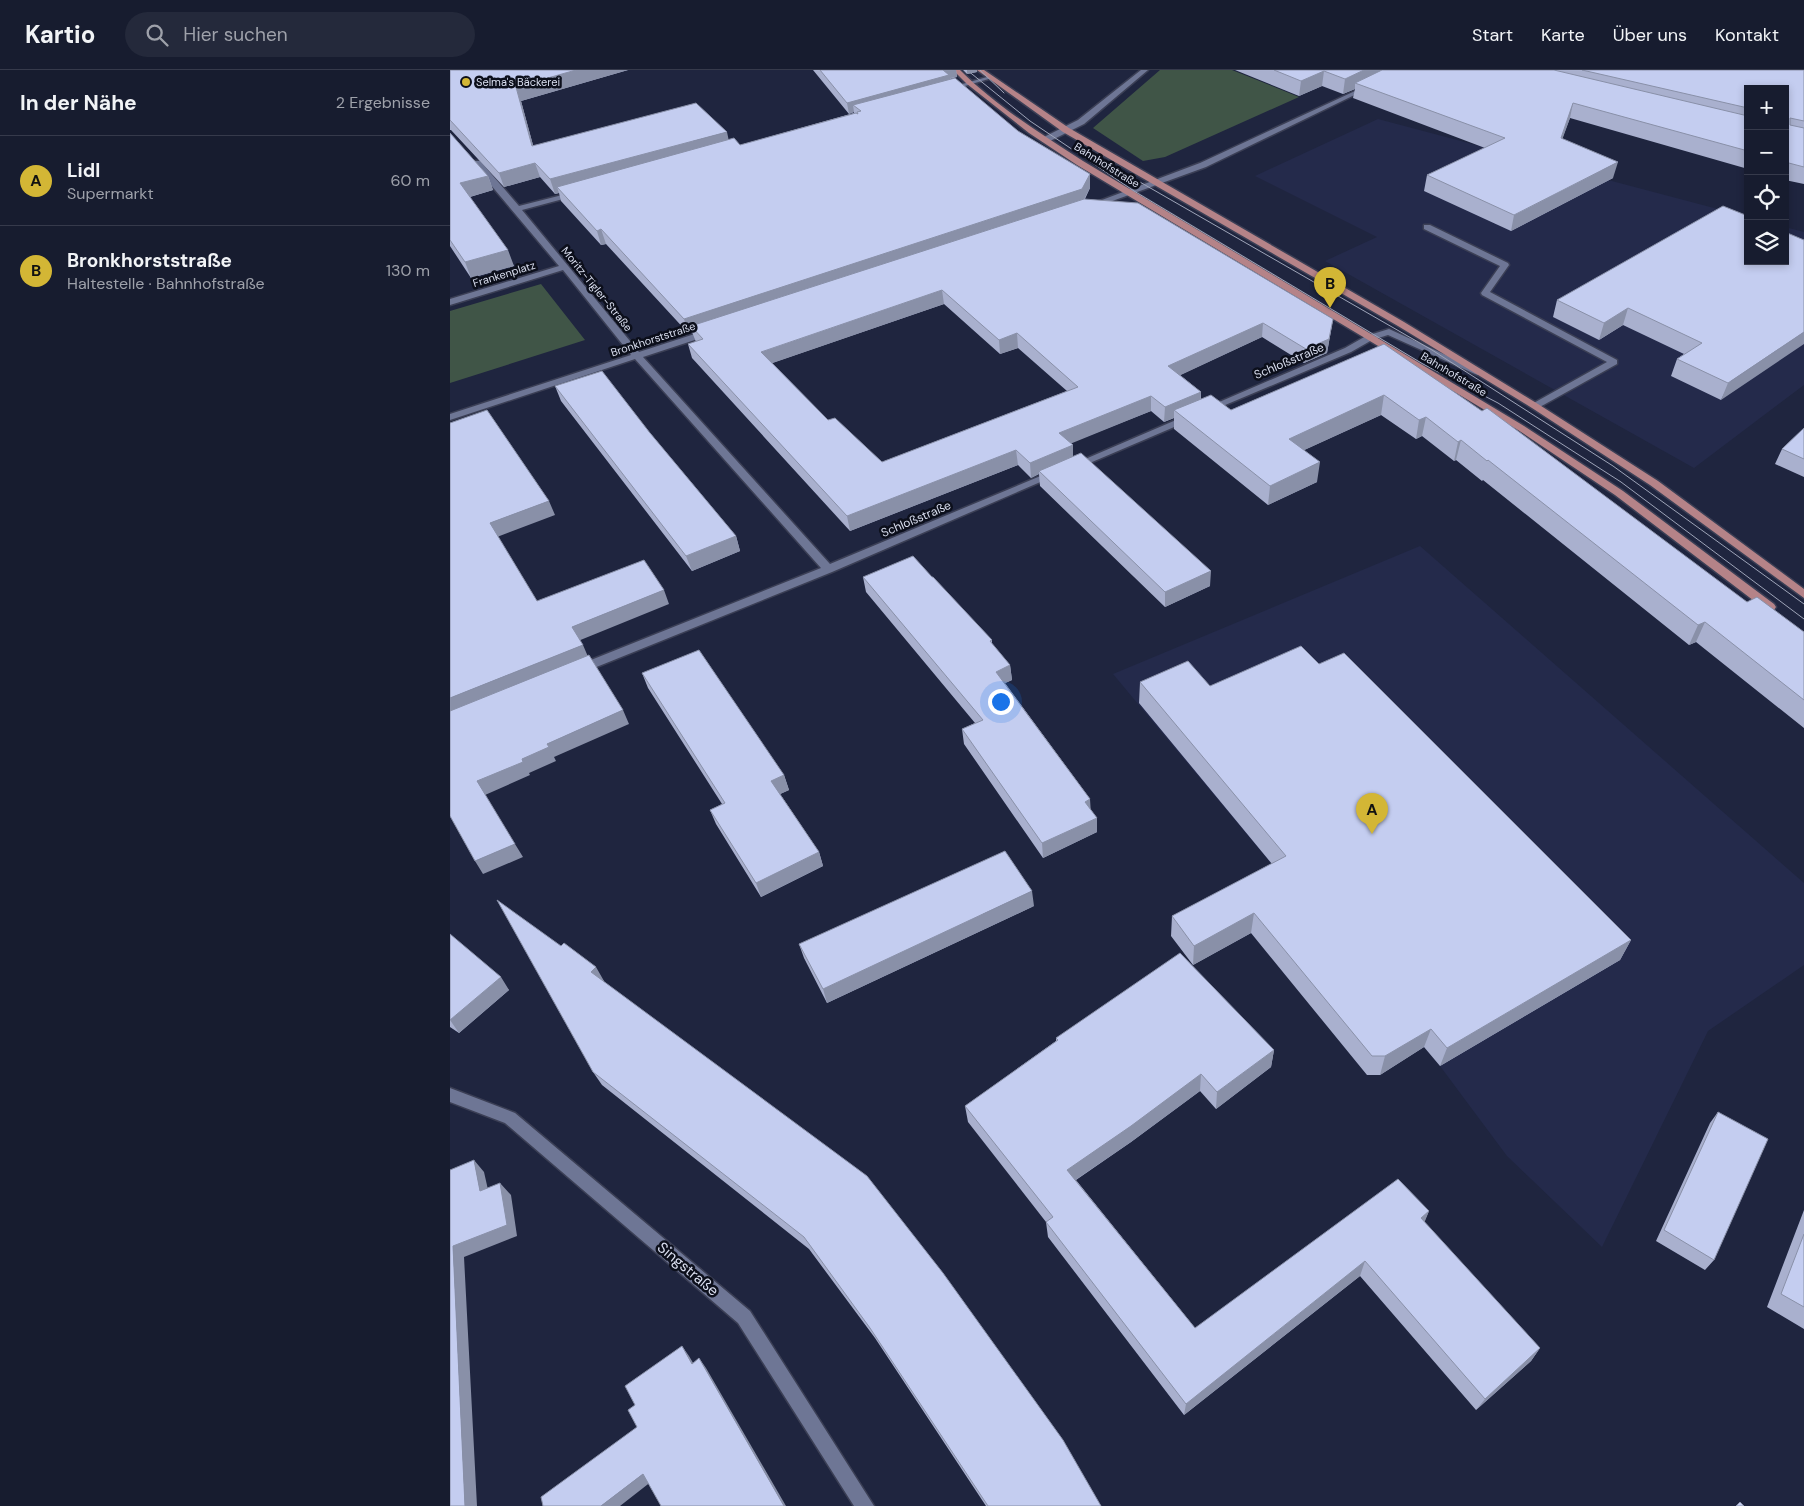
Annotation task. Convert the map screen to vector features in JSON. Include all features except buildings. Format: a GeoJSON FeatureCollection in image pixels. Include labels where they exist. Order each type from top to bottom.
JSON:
{"type":"FeatureCollection","features":[{"type":"Feature","properties":{"kind":"main road","name":"Bahnhofstraße"},"geometry":{"type":"LineString","coordinates":[[956,70],[969,83],[1045,140],[1128,193],[1182,222],[1369,338],[1521,428],[1619,493],[1781,615]]}},
{"type":"Feature","properties":{"kind":"main road","name":"Bahnhofstraße"},"geometry":{"type":"LineString","coordinates":[[980,70],[1148,186],[1401,324],[1535,406],[1654,483],[1804,594]]}},
{"type":"Feature","properties":{"kind":"street"},"geometry":{"type":"LineString","coordinates":[[1045,140],[1081,122],[1145,70]]}},
{"type":"Feature","properties":{"kind":"street"},"geometry":{"type":"LineString","coordinates":[[941,91],[989,78]]}},
{"type":"Feature","properties":{"kind":"street"},"geometry":{"type":"LineString","coordinates":[[1080,209],[1203,165],[1378,82]]}},
{"type":"Feature","properties":{"kind":"street","name":"Moritz-Tigler-Straße"},"geometry":{"type":"LineString","coordinates":[[468,154],[517,209],[637,356],[828,569]]}},
{"type":"Feature","properties":{"kind":"street"},"geometry":{"type":"LineString","coordinates":[[517,209],[584,190]]}},
{"type":"Feature","properties":{"kind":"street"},"geometry":{"type":"LineString","coordinates":[[1427,227],[1505,265],[1485,293],[1614,362],[1535,406]]}},
{"type":"Feature","properties":{"kind":"street","name":"Frankenplatz"},"geometry":{"type":"LineString","coordinates":[[450,302],[565,267]]}},
{"type":"Feature","properties":{"kind":"street","name":"Bronkhorststraße"},"geometry":{"type":"LineString","coordinates":[[450,417],[722,328]]}},
{"type":"Feature","properties":{"kind":"street","name":"Bahnhofstraße"},"geometry":{"type":"LineString","coordinates":[[1388,332],[1483,374]]}},
{"type":"Feature","properties":{"kind":"street","name":"Schloßstraße"},"geometry":{"type":"LineString","coordinates":[[569,674],[828,569],[1348,350],[1369,338],[1388,332]]}},
{"type":"Feature","properties":{"kind":"street","name":"Singstraße"},"geometry":{"type":"LineString","coordinates":[[450,1095],[510,1118],[744,1317],[864,1506]]}},
{"type":"Feature","properties":{"kind":"shaded area"},"geometry":{"type":"Polygon","coordinates":[[[1378,119],[1744,216],[1744,265],[1789,265],[1789,228],[1804,232],[1804,385],[1694,468],[1325,261],[1377,237],[1255,176],[1378,119]]]}},
{"type":"Feature","properties":{"kind":"shaded area"},"geometry":{"type":"Polygon","coordinates":[[[1420,546],[1804,883],[1804,965],[1708,1031],[1602,1247],[1507,1156],[1440,1066],[1113,674],[1420,546]]]}},
{"type":"Feature","properties":{"kind":"green space"},"geometry":{"type":"Polygon","coordinates":[[[1160,70],[1232,70],[1299,97],[1165,157],[1143,161],[1093,128],[1160,70]]]}},
{"type":"Feature","properties":{"kind":"green space"},"geometry":{"type":"Polygon","coordinates":[[[541,284],[585,340],[450,383],[450,311],[541,284]]]}},
{"type":"Feature","properties":{"kind":"tram line"},"geometry":{"type":"LineString","coordinates":[[967,70],[1030,121],[1134,191],[1423,364],[1498,403],[1621,482],[1804,619]]}},
{"type":"Feature","properties":{"kind":"tram line"},"geometry":{"type":"LineString","coordinates":[[980,70],[1004,93]]}},
{"type":"Feature","properties":{"kind":"tram line"},"geometry":{"type":"LineString","coordinates":[[1079,147],[1432,350],[1613,466],[1804,604]]}},
{"type":"Feature","properties":{"kind":"place","name":"Selma's Bäckerei"},"geometry":{"type":"Point","coordinates":[466,82]}},
{"type":"Feature","properties":{"kind":"place","name":"Bronkhorststraße"},"geometry":{"type":"Point","coordinates":[1330,308]}},
{"type":"Feature","properties":{"kind":"place","name":"Lidl"},"geometry":{"type":"Point","coordinates":[1372,834]}}]}
